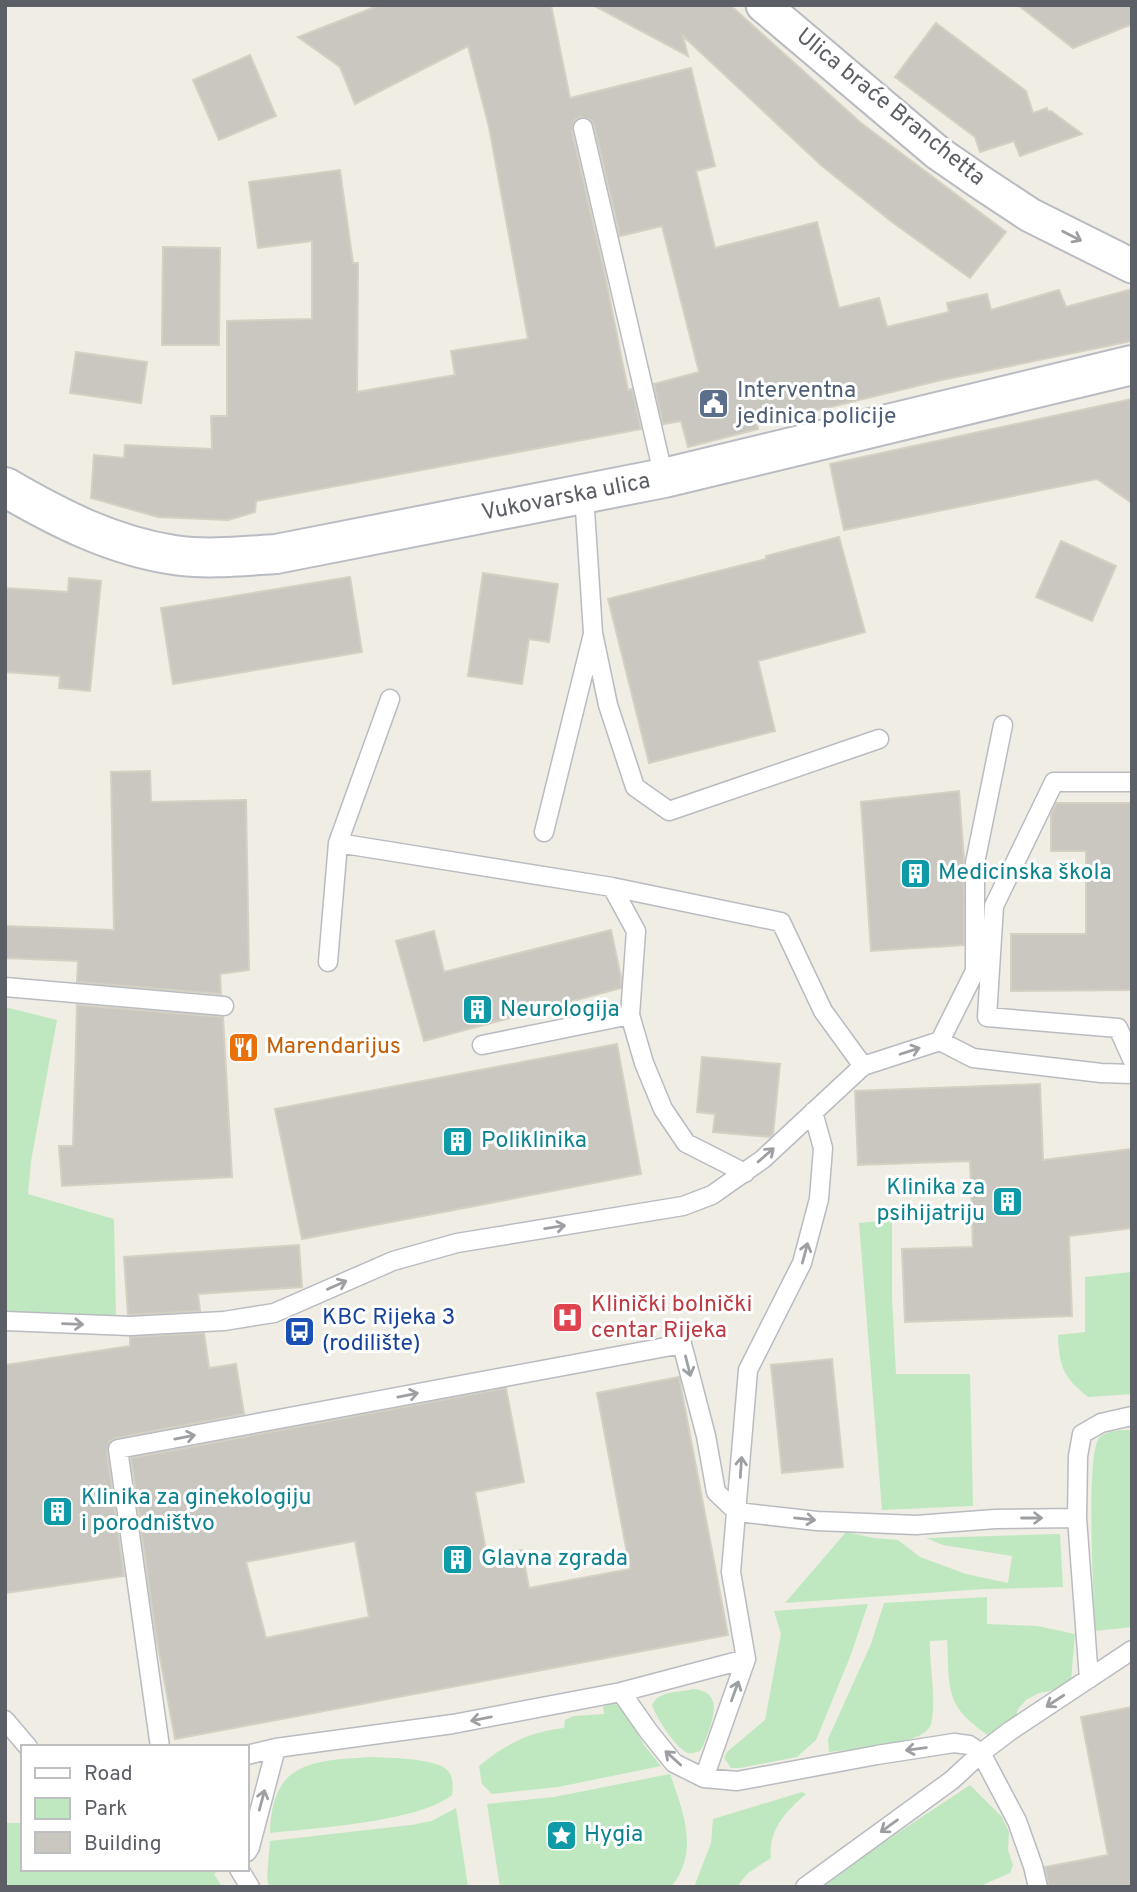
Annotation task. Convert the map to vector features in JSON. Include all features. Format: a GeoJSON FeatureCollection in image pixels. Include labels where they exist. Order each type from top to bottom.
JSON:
{"type":"FeatureCollection","features":[{"type":"Feature","properties":{"kind":"main road","name":"Vukovarska ulica"},"geometry":{"type":"LineString","coordinates":[[5,486],[42,509],[94,533],[136,548],[176,555],[223,557],[276,554],[664,478],[1132,365]]}},
{"type":"Feature","properties":{"kind":"street","name":"Ulica braće Branchetta"},"geometry":{"type":"LineString","coordinates":[[762,5],[938,153],[980,183],[1030,215],[1132,266]]}},
{"type":"Feature","properties":{"kind":"lane"},"geometry":{"type":"LineString","coordinates":[[583,128],[664,478]]}},
{"type":"Feature","properties":{"kind":"lane"},"geometry":{"type":"LineString","coordinates":[[584,495],[593,633],[618,753],[635,787],[669,811],[879,739]]}},
{"type":"Feature","properties":{"kind":"lane"},"geometry":{"type":"LineString","coordinates":[[544,832],[593,633]]}},
{"type":"Feature","properties":{"kind":"lane"},"geometry":{"type":"LineString","coordinates":[[328,962],[338,843],[390,699]]}},
{"type":"Feature","properties":{"kind":"lane"},"geometry":{"type":"LineString","coordinates":[[940,1041],[975,971],[975,863],[1003,725]]}},
{"type":"Feature","properties":{"kind":"lane"},"geometry":{"type":"LineString","coordinates":[[1132,782],[1054,782],[994,906],[987,1017],[1118,1028],[1132,1059]]}},
{"type":"Feature","properties":{"kind":"lane"},"geometry":{"type":"LineString","coordinates":[[338,843],[612,887],[781,922],[823,1011],[863,1066]]}},
{"type":"Feature","properties":{"kind":"lane"},"geometry":{"type":"LineString","coordinates":[[612,887],[636,931],[630,1015],[644,1063],[663,1109],[686,1143],[744,1173]]}},
{"type":"Feature","properties":{"kind":"lane"},"geometry":{"type":"LineString","coordinates":[[5,988],[224,1006]]}},
{"type":"Feature","properties":{"kind":"lane"},"geometry":{"type":"LineString","coordinates":[[482,1045],[630,1015]]}},
{"type":"Feature","properties":{"kind":"lane"},"geometry":{"type":"LineString","coordinates":[[5,1321],[130,1326],[225,1321],[274,1313],[393,1261],[457,1243],[683,1206],[712,1195],[763,1159],[863,1066],[940,1041],[973,1058],[1101,1073],[1132,1074]]}},
{"type":"Feature","properties":{"kind":"lane"},"geometry":{"type":"LineString","coordinates":[[704,1778],[747,1659],[731,1572],[748,1370],[802,1263],[819,1199],[823,1148],[813,1112]]}},
{"type":"Feature","properties":{"kind":"lane"},"geometry":{"type":"LineString","coordinates":[[160,1745],[117,1449],[682,1344],[706,1436],[716,1492],[737,1512],[817,1521],[916,1525],[995,1519],[1077,1518]]}},
{"type":"Feature","properties":{"kind":"lane"},"geometry":{"type":"LineString","coordinates":[[1089,1679],[1077,1518],[1078,1456],[1082,1434],[1101,1423],[1132,1416]]}},
{"type":"Feature","properties":{"kind":"lane"},"geometry":{"type":"LineString","coordinates":[[805,1887],[952,1780],[1010,1731],[1132,1650]]}},
{"type":"Feature","properties":{"kind":"lane"},"geometry":{"type":"LineString","coordinates":[[248,1755],[276,1748],[453,1724],[621,1692],[747,1659]]}},
{"type":"Feature","properties":{"kind":"lane"},"geometry":{"type":"LineString","coordinates":[[621,1692],[674,1763],[704,1778],[737,1782],[877,1755],[954,1743],[969,1745],[981,1753],[1017,1821],[1038,1887]]}},
{"type":"Feature","properties":{"kind":"lane"},"geometry":{"type":"LineString","coordinates":[[5,1720],[26,1745]]}},
{"type":"Feature","properties":{"kind":"lane"},"geometry":{"type":"LineString","coordinates":[[248,1850],[276,1748]]}},
{"type":"Feature","properties":{"kind":"lane"},"geometry":{"type":"LineString","coordinates":[[240,1871],[250,1887]]}},
{"type":"Feature","properties":{"kind":"green space"},"geometry":{"type":"Polygon","coordinates":[[[5,1007],[57,1020],[31,1161],[28,1194],[114,1219],[116,1318],[5,1314],[5,1007]]]}},
{"type":"Feature","properties":{"kind":"green space"},"geometry":{"type":"Polygon","coordinates":[[[892,1220],[896,1374],[970,1374],[973,1506],[882,1510],[859,1223],[892,1220]]]}},
{"type":"Feature","properties":{"kind":"green space"},"geometry":{"type":"Polygon","coordinates":[[[1132,1272],[1132,1394],[1088,1397],[1064,1370],[1058,1335],[1085,1332],[1085,1277],[1132,1272]]]}},
{"type":"Feature","properties":{"kind":"green space"},"geometry":{"type":"Polygon","coordinates":[[[1132,1430],[1132,1627],[1095,1631],[1092,1496],[1095,1448],[1100,1437],[1107,1433],[1132,1430]]]}},
{"type":"Feature","properties":{"kind":"green space"},"geometry":{"type":"Polygon","coordinates":[[[846,1532],[898,1540],[920,1557],[966,1574],[1008,1583],[1012,1556],[943,1545],[926,1538],[1060,1534],[1063,1587],[984,1589],[785,1603],[846,1532]]]}},
{"type":"Feature","properties":{"kind":"green space"},"geometry":{"type":"Polygon","coordinates":[[[987,1597],[987,1624],[1037,1626],[1075,1634],[1071,1681],[1065,1688],[1039,1693],[1026,1700],[1018,1709],[1014,1721],[989,1736],[963,1715],[953,1699],[947,1640],[930,1641],[933,1715],[926,1731],[902,1742],[829,1752],[828,1739],[871,1644],[884,1603],[987,1597]]]}},
{"type":"Feature","properties":{"kind":"green space"},"geometry":{"type":"Polygon","coordinates":[[[868,1604],[850,1657],[816,1740],[797,1757],[731,1768],[724,1758],[727,1752],[765,1720],[781,1634],[774,1611],[868,1604]]]}},
{"type":"Feature","properties":{"kind":"green space"},"geometry":{"type":"Polygon","coordinates":[[[693,1689],[704,1691],[710,1696],[714,1711],[703,1746],[700,1751],[690,1753],[672,1739],[652,1705],[664,1694],[693,1689]]]}},
{"type":"Feature","properties":{"kind":"green space"},"geometry":{"type":"Polygon","coordinates":[[[611,1703],[622,1707],[644,1745],[661,1766],[558,1787],[492,1794],[482,1784],[479,1766],[498,1752],[529,1736],[564,1728],[565,1720],[574,1716],[604,1714],[603,1707],[611,1703]]]}},
{"type":"Feature","properties":{"kind":"green space"},"geometry":{"type":"Polygon","coordinates":[[[370,1757],[410,1759],[439,1765],[450,1775],[452,1795],[416,1812],[391,1818],[270,1833],[272,1810],[278,1792],[298,1770],[329,1761],[370,1757]]]}},
{"type":"Feature","properties":{"kind":"green space"},"geometry":{"type":"Polygon","coordinates":[[[670,1774],[684,1817],[687,1846],[680,1874],[671,1887],[500,1887],[487,1804],[554,1797],[670,1774]]]}},
{"type":"Feature","properties":{"kind":"green space"},"geometry":{"type":"Polygon","coordinates":[[[970,1785],[1002,1817],[1009,1832],[1008,1850],[1013,1865],[1010,1873],[978,1887],[823,1887],[881,1844],[970,1785]]]}},
{"type":"Feature","properties":{"kind":"green space"},"geometry":{"type":"Polygon","coordinates":[[[802,1792],[806,1794],[785,1814],[775,1830],[771,1858],[748,1873],[739,1887],[694,1887],[711,1843],[713,1819],[802,1792]]]}},
{"type":"Feature","properties":{"kind":"green space"},"geometry":{"type":"Polygon","coordinates":[[[456,1808],[468,1887],[269,1887],[267,1877],[270,1841],[411,1825],[432,1821],[456,1808]]]}},
{"type":"Feature","properties":{"kind":"green space"},"geometry":{"type":"Polygon","coordinates":[[[5,1823],[21,1823],[21,1871],[218,1871],[214,1874],[222,1887],[5,1887],[5,1823]]]}},
{"type":"Feature","properties":{"kind":"building"},"geometry":{"type":"Polygon","coordinates":[[[380,5],[551,5],[570,98],[691,68],[715,166],[696,171],[715,248],[817,222],[839,308],[879,298],[887,327],[949,312],[947,303],[987,294],[991,310],[1059,290],[1066,307],[1132,289],[1132,341],[937,381],[757,425],[758,429],[688,447],[681,421],[663,424],[654,384],[699,372],[662,226],[620,236],[594,125],[591,120],[581,117],[575,120],[572,131],[628,390],[632,389],[641,429],[256,501],[255,512],[228,520],[158,517],[91,498],[94,455],[124,458],[125,445],[212,449],[211,416],[227,416],[227,321],[312,319],[312,241],[258,248],[249,182],[340,170],[353,263],[358,263],[357,392],[455,375],[451,351],[528,339],[489,127],[468,46],[355,104],[340,67],[298,37],[380,5]]]}},
{"type":"Feature","properties":{"kind":"building"},"geometry":{"type":"Polygon","coordinates":[[[593,5],[730,5],[861,123],[1006,232],[970,278],[892,222],[822,166],[683,36],[688,56],[593,5]]]}},
{"type":"Feature","properties":{"kind":"building"},"geometry":{"type":"Polygon","coordinates":[[[1018,5],[1132,5],[1132,24],[1073,48],[1018,5]]]}},
{"type":"Feature","properties":{"kind":"building"},"geometry":{"type":"Polygon","coordinates":[[[936,23],[1026,91],[1033,113],[1047,108],[1048,112],[1051,111],[1082,134],[1020,156],[1014,141],[980,152],[975,137],[895,77],[936,23]]]}},
{"type":"Feature","properties":{"kind":"building"},"geometry":{"type":"Polygon","coordinates":[[[250,55],[276,116],[219,140],[193,80],[250,55]]]}},
{"type":"Feature","properties":{"kind":"building"},"geometry":{"type":"Polygon","coordinates":[[[163,247],[220,248],[219,345],[162,345],[163,247]]]}},
{"type":"Feature","properties":{"kind":"building"},"geometry":{"type":"Polygon","coordinates":[[[76,352],[147,362],[141,403],[70,393],[76,352]]]}},
{"type":"Feature","properties":{"kind":"building"},"geometry":{"type":"Polygon","coordinates":[[[1132,399],[1132,503],[1097,479],[844,530],[830,464],[1132,399]]]}},
{"type":"Feature","properties":{"kind":"building"},"geometry":{"type":"Polygon","coordinates":[[[839,537],[865,632],[758,661],[775,731],[649,763],[608,599],[766,559],[766,556],[839,537]]]}},
{"type":"Feature","properties":{"kind":"building"},"geometry":{"type":"Polygon","coordinates":[[[1061,541],[1116,566],[1092,621],[1036,597],[1061,541]]]}},
{"type":"Feature","properties":{"kind":"building"},"geometry":{"type":"Polygon","coordinates":[[[483,573],[558,584],[549,642],[529,639],[522,684],[468,676],[483,573]]]}},
{"type":"Feature","properties":{"kind":"building"},"geometry":{"type":"Polygon","coordinates":[[[350,577],[362,652],[173,684],[161,608],[350,577]]]}},
{"type":"Feature","properties":{"kind":"building"},"geometry":{"type":"Polygon","coordinates":[[[69,578],[101,581],[90,691],[59,688],[60,676],[5,672],[5,588],[68,592],[69,578]]]}},
{"type":"Feature","properties":{"kind":"building"},"geometry":{"type":"Polygon","coordinates":[[[150,771],[151,802],[246,800],[249,970],[220,974],[221,994],[77,982],[78,961],[5,958],[5,926],[114,930],[111,772],[150,771]]]}},
{"type":"Feature","properties":{"kind":"building","name":"Medicinska škola"},"geometry":{"type":"Polygon","coordinates":[[[959,791],[964,860],[964,945],[871,951],[861,802],[959,791]]]}},
{"type":"Feature","properties":{"kind":"building"},"geometry":{"type":"Polygon","coordinates":[[[1056,803],[1132,803],[1132,990],[1011,991],[1011,934],[1086,934],[1086,851],[1051,851],[1051,815],[1056,803]]]}},
{"type":"Feature","properties":{"kind":"building","name":"Neurologija"},"geometry":{"type":"Polygon","coordinates":[[[611,930],[621,988],[424,1041],[396,941],[434,931],[444,972],[611,930]]]}},
{"type":"Feature","properties":{"kind":"building"},"geometry":{"type":"Polygon","coordinates":[[[77,1005],[223,1017],[232,1177],[62,1186],[59,1146],[73,1146],[77,1005]]]}},
{"type":"Feature","properties":{"kind":"building","name":"Poliklinika"},"geometry":{"type":"Polygon","coordinates":[[[617,1044],[641,1174],[302,1239],[275,1109],[617,1044]]]}},
{"type":"Feature","properties":{"kind":"building"},"geometry":{"type":"Polygon","coordinates":[[[702,1057],[780,1064],[773,1134],[770,1137],[713,1132],[715,1114],[697,1112],[702,1057]]]}},
{"type":"Feature","properties":{"kind":"building","name":"Klinika za psihijatriju"},"geometry":{"type":"Polygon","coordinates":[[[1040,1084],[1043,1160],[1132,1149],[1132,1228],[1069,1236],[1072,1316],[905,1322],[902,1249],[973,1247],[970,1161],[858,1165],[855,1091],[1040,1084]]]}},
{"type":"Feature","properties":{"kind":"building"},"geometry":{"type":"Polygon","coordinates":[[[299,1245],[302,1287],[198,1294],[200,1311],[128,1315],[124,1257],[299,1245]]]}},
{"type":"Feature","properties":{"kind":"building","name":"Klinika za ginekologiju i porodništvo"},"geometry":{"type":"Polygon","coordinates":[[[204,1333],[209,1368],[236,1364],[244,1414],[110,1441],[107,1451],[124,1576],[5,1593],[5,1365],[130,1346],[130,1337],[204,1333]]]}},
{"type":"Feature","properties":{"kind":"building"},"geometry":{"type":"Polygon","coordinates":[[[832,1359],[843,1467],[782,1473],[771,1365],[832,1359]]]}},
{"type":"Feature","properties":{"kind":"building","name":"Glavna zgrada"},"geometry":{"type":"Polygon","coordinates":[[[679,1377],[728,1635],[175,1739],[156,1636],[131,1458],[506,1388],[524,1482],[475,1492],[487,1556],[522,1550],[529,1588],[630,1569],[597,1393],[679,1377]],[[355,1541],[246,1562],[266,1638],[369,1617],[355,1541]]]}},
{"type":"Feature","properties":{"kind":"building"},"geometry":{"type":"Polygon","coordinates":[[[1132,1707],[1132,1887],[1049,1887],[1045,1867],[1108,1855],[1081,1717],[1132,1707]]]}},
{"type":"Feature","properties":{"kind":"place","name":"Interventna jedinica policije"},"geometry":{"type":"Point","coordinates":[714,404]}},
{"type":"Feature","properties":{"kind":"place","name":"Medicinska škola"},"geometry":{"type":"Point","coordinates":[915,873]}},
{"type":"Feature","properties":{"kind":"place","name":"Neurologija"},"geometry":{"type":"Point","coordinates":[477,1010]}},
{"type":"Feature","properties":{"kind":"place","name":"Marendarijus"},"geometry":{"type":"Point","coordinates":[243,1047]}},
{"type":"Feature","properties":{"kind":"place","name":"Poliklinika"},"geometry":{"type":"Point","coordinates":[458,1141]}},
{"type":"Feature","properties":{"kind":"place","name":"Klinika za psihijatriju"},"geometry":{"type":"Point","coordinates":[1008,1201]}},
{"type":"Feature","properties":{"kind":"place","name":"Klinički bolnički centar Rijeka"},"geometry":{"type":"Point","coordinates":[568,1318]}},
{"type":"Feature","properties":{"kind":"place","name":"KBC Rijeka 3 (rodilište)"},"geometry":{"type":"Point","coordinates":[299,1331]}},
{"type":"Feature","properties":{"kind":"place","name":"Klinika za ginekologiju i porodništvo"},"geometry":{"type":"Point","coordinates":[58,1511]}},
{"type":"Feature","properties":{"kind":"place","name":"Glavna zgrada"},"geometry":{"type":"Point","coordinates":[458,1559]}},
{"type":"Feature","properties":{"kind":"place","name":"Hygia"},"geometry":{"type":"Point","coordinates":[561,1835]}}]}
